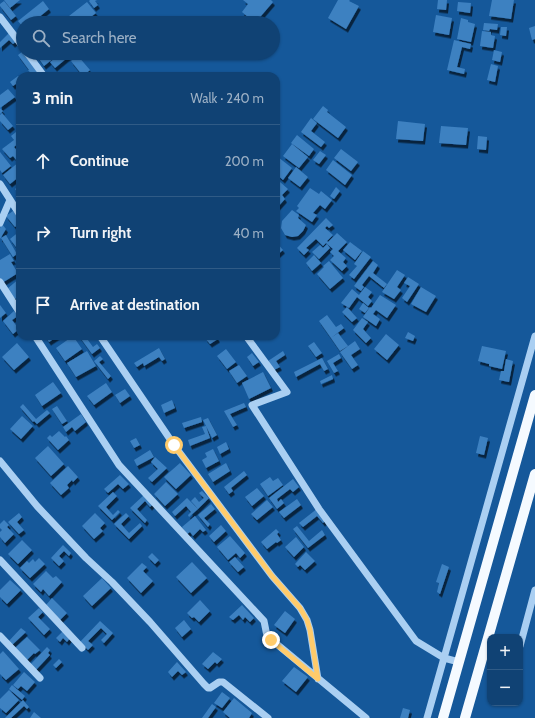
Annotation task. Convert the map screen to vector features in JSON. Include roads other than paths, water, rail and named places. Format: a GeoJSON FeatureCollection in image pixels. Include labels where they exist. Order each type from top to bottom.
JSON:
{"type":"FeatureCollection","features":[{"type":"Feature","properties":{"kind":"main road"},"geometry":{"type":"LineString","coordinates":[[443,718],[535,395]]}},
{"type":"Feature","properties":{"kind":"main road"},"geometry":{"type":"LineString","coordinates":[[465,718],[535,474]]}},
{"type":"Feature","properties":{"kind":"street"},"geometry":{"type":"LineString","coordinates":[[0,17],[16,38]]}},
{"type":"Feature","properties":{"kind":"street"},"geometry":{"type":"LineString","coordinates":[[32,60],[41,72]]}},
{"type":"Feature","properties":{"kind":"street"},"geometry":{"type":"LineString","coordinates":[[0,184],[16,208]]}},
{"type":"Feature","properties":{"kind":"street"},"geometry":{"type":"LineString","coordinates":[[0,223],[10,200]]}},
{"type":"Feature","properties":{"kind":"street"},"geometry":{"type":"LineString","coordinates":[[0,282],[16,307]]}},
{"type":"Feature","properties":{"kind":"street"},"geometry":{"type":"LineString","coordinates":[[427,718],[535,336]]}},
{"type":"Feature","properties":{"kind":"street"},"geometry":{"type":"LineString","coordinates":[[38,340],[119,465],[264,621],[267,636],[366,718]]}},
{"type":"Feature","properties":{"kind":"street"},"geometry":{"type":"LineString","coordinates":[[103,340],[174,445],[272,576],[300,608],[307,620],[310,630],[318,679]]}},
{"type":"Feature","properties":{"kind":"street"},"geometry":{"type":"LineString","coordinates":[[249,340],[287,392],[252,405],[320,509],[416,640],[444,658],[459,662]]}},
{"type":"Feature","properties":{"kind":"street"},"geometry":{"type":"LineString","coordinates":[[0,461],[37,506],[150,622],[208,688],[219,682],[223,682],[268,718]]}},
{"type":"Feature","properties":{"kind":"street"},"geometry":{"type":"LineString","coordinates":[[0,560],[82,648]]}},
{"type":"Feature","properties":{"kind":"street"},"geometry":{"type":"LineString","coordinates":[[523,635],[535,590]]}},
{"type":"Feature","properties":{"kind":"street"},"geometry":{"type":"LineString","coordinates":[[0,636],[40,678]]}}]}
